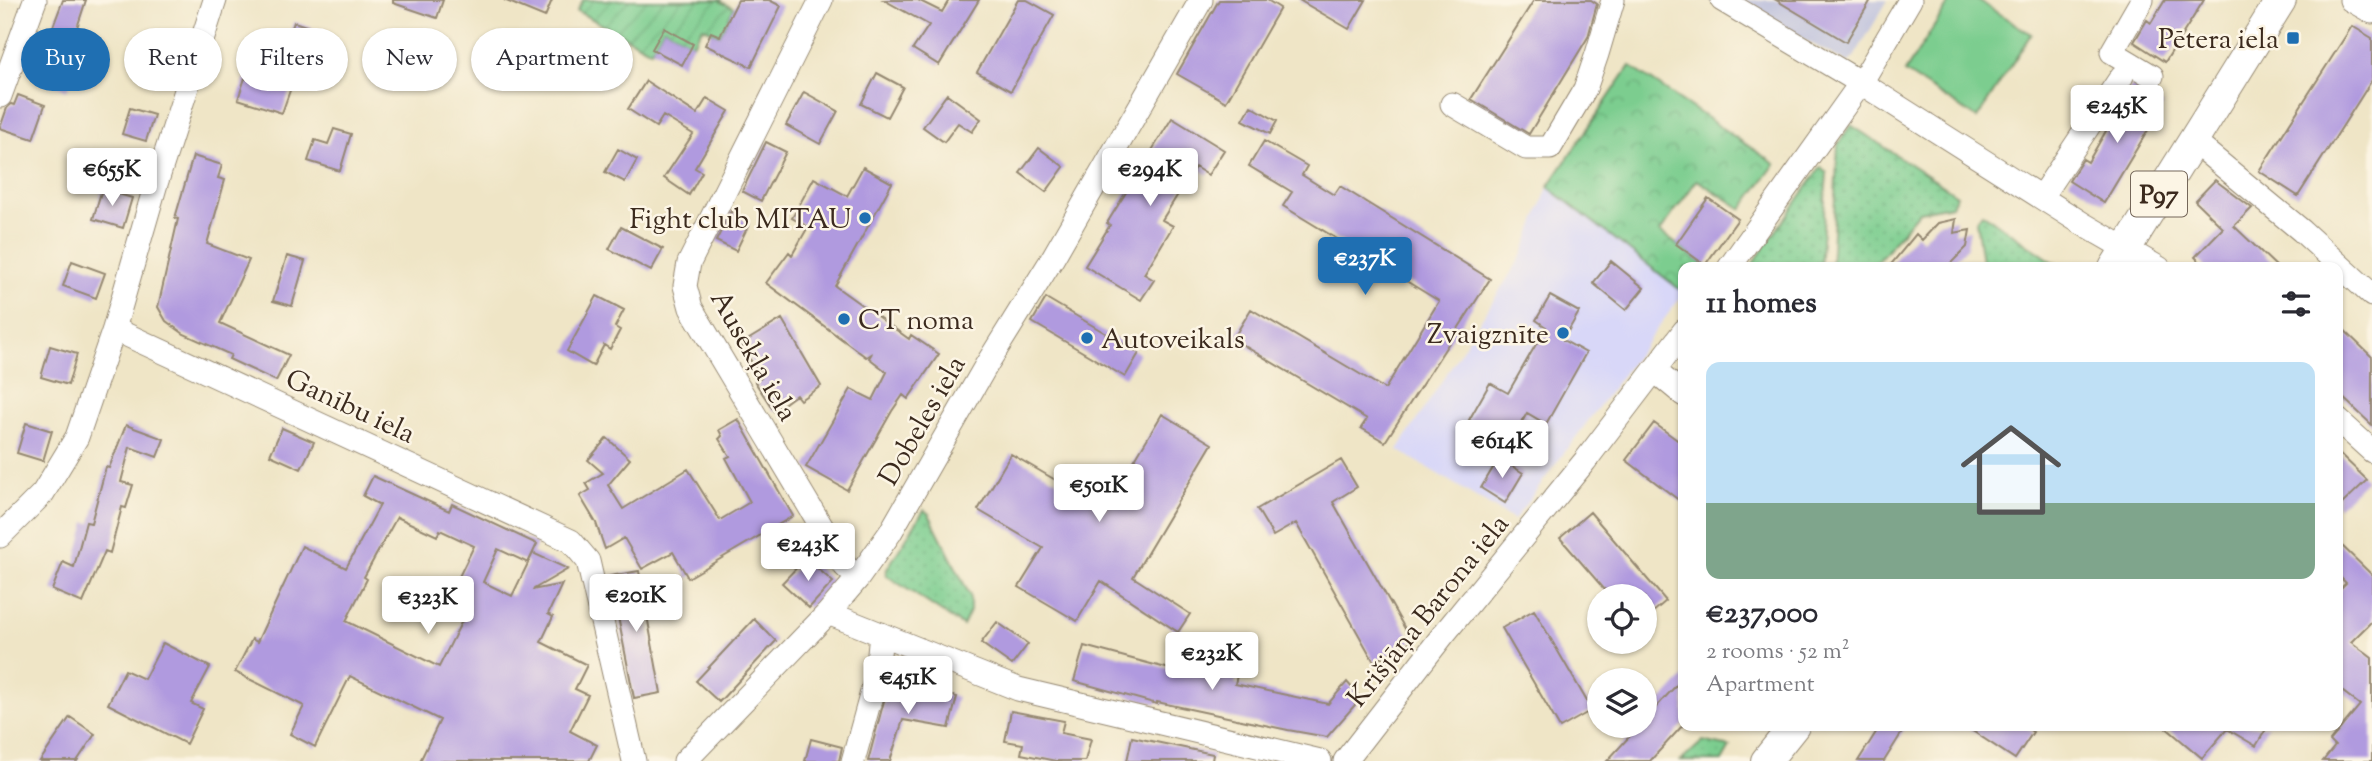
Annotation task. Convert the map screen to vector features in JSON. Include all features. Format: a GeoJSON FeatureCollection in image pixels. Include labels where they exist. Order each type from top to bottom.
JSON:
{"type":"FeatureCollection","features":[{"type":"Feature","properties":{"kind":"main road","name":"P97"},"geometry":{"type":"LineString","coordinates":[[2120,258],[2281,0]]}},
{"type":"Feature","properties":{"kind":"main road"},"geometry":{"type":"LineString","coordinates":[[1766,761],[1790,731]]}},
{"type":"Feature","properties":{"kind":"street"},"geometry":{"type":"LineString","coordinates":[[0,96],[35,0]]}},
{"type":"Feature","properties":{"kind":"street"},"geometry":{"type":"LineString","coordinates":[[0,536],[43,493],[77,437],[114,329],[155,187],[215,0]]}},
{"type":"Feature","properties":{"kind":"street","name":"Ausekļa iela"},"geometry":{"type":"LineString","coordinates":[[821,0],[689,263],[685,286],[691,308],[845,566],[858,578]]}},
{"type":"Feature","properties":{"kind":"street","name":"Dobeles iela"},"geometry":{"type":"LineString","coordinates":[[685,761],[828,613],[858,578],[890,533],[1201,0]]}},
{"type":"Feature","properties":{"kind":"street"},"geometry":{"type":"LineString","coordinates":[[1722,0],[1861,83],[2041,197],[2120,258]]}},
{"type":"Feature","properties":{"kind":"street"},"geometry":{"type":"LineString","coordinates":[[1733,262],[1861,83],[1910,0]]}},
{"type":"Feature","properties":{"kind":"street"},"geometry":{"type":"LineString","coordinates":[[2142,0],[2112,52],[2152,76]]}},
{"type":"Feature","properties":{"kind":"street"},"geometry":{"type":"LineString","coordinates":[[2351,0],[2372,12]]}},
{"type":"Feature","properties":{"kind":"street"},"geometry":{"type":"LineString","coordinates":[[1452,104],[1527,148],[1550,149],[1585,89],[1609,2]]}},
{"type":"Feature","properties":{"kind":"street"},"geometry":{"type":"LineString","coordinates":[[2041,197],[2122,76]]}},
{"type":"Feature","properties":{"kind":"street"},"geometry":{"type":"LineString","coordinates":[[2193,141],[2336,262]]}},
{"type":"Feature","properties":{"kind":"street"},"geometry":{"type":"LineString","coordinates":[[2343,268],[2372,295]]}},
{"type":"Feature","properties":{"kind":"street","name":"Ganību iela"},"geometry":{"type":"LineString","coordinates":[[114,329],[571,541],[588,561],[634,761]]}},
{"type":"Feature","properties":{"kind":"street","name":"Krišjāņa Barona iela"},"geometry":{"type":"LineString","coordinates":[[1345,761],[1678,339]]}},
{"type":"Feature","properties":{"kind":"street"},"geometry":{"type":"LineString","coordinates":[[1655,371],[1678,390]]}},
{"type":"Feature","properties":{"kind":"street"},"geometry":{"type":"LineString","coordinates":[[2343,423],[2369,441]]}},
{"type":"Feature","properties":{"kind":"street"},"geometry":{"type":"LineString","coordinates":[[828,613],[1018,689],[1320,761]]}},
{"type":"Feature","properties":{"kind":"street"},"geometry":{"type":"LineString","coordinates":[[853,761],[877,674],[881,634]]}},
{"type":"Feature","properties":{"kind":"shaded area"},"geometry":{"type":"Polygon","coordinates":[[[1730,0],[1888,0],[1848,63],[1730,0]]]}},
{"type":"Feature","properties":{"kind":"shaded area","name":"Zvaigznīte"},"geometry":{"type":"Polygon","coordinates":[[[1548,187],[1678,288],[1678,301],[1514,520],[1398,450],[1523,254],[1548,187]]]}},
{"type":"Feature","properties":{"kind":"green space"},"geometry":{"type":"Polygon","coordinates":[[[583,0],[722,0],[721,2],[734,8],[720,36],[703,27],[693,44],[664,28],[651,51],[633,41],[633,28],[608,28],[577,11],[583,0]]]}},
{"type":"Feature","properties":{"kind":"green space"},"geometry":{"type":"Polygon","coordinates":[[[1951,0],[1977,0],[2031,34],[1977,118],[1905,72],[1951,0]]]}},
{"type":"Feature","properties":{"kind":"green space"},"geometry":{"type":"Polygon","coordinates":[[[1630,66],[1775,164],[1742,209],[1697,180],[1660,232],[1701,262],[1678,262],[1678,288],[1548,187],[1630,66]]]}},
{"type":"Feature","properties":{"kind":"green space"},"geometry":{"type":"Polygon","coordinates":[[[1851,125],[1957,195],[1952,205],[1919,211],[1877,262],[1831,262],[1838,144],[1851,125]]]}},
{"type":"Feature","properties":{"kind":"green space"},"geometry":{"type":"Polygon","coordinates":[[[1821,167],[1827,173],[1820,262],[1754,262],[1821,167]]]}},
{"type":"Feature","properties":{"kind":"green space"},"geometry":{"type":"Polygon","coordinates":[[[1982,213],[2053,262],[1982,262],[1976,221],[1982,213]]]}},
{"type":"Feature","properties":{"kind":"green space"},"geometry":{"type":"Polygon","coordinates":[[[924,510],[929,514],[970,596],[970,611],[963,626],[886,575],[887,569],[924,510]]]}},
{"type":"Feature","properties":{"kind":"green space"},"geometry":{"type":"Polygon","coordinates":[[[1703,741],[1730,747],[1722,761],[1681,761],[1703,741]]]}},
{"type":"Feature","properties":{"kind":"building"},"geometry":{"type":"Polygon","coordinates":[[[63,0],[86,0],[77,28],[52,28],[63,0]]]}},
{"type":"Feature","properties":{"kind":"building"},"geometry":{"type":"Polygon","coordinates":[[[393,0],[443,0],[437,18],[393,3],[393,0]]]}},
{"type":"Feature","properties":{"kind":"building"},"geometry":{"type":"Polygon","coordinates":[[[504,0],[552,0],[545,17],[504,0]]]}},
{"type":"Feature","properties":{"kind":"building"},"geometry":{"type":"Polygon","coordinates":[[[738,0],[769,0],[781,6],[751,67],[705,45],[711,32],[720,36],[738,0]]]}},
{"type":"Feature","properties":{"kind":"building"},"geometry":{"type":"Polygon","coordinates":[[[884,0],[918,0],[942,12],[949,0],[979,0],[939,65],[913,49],[929,25],[884,0]]]}},
{"type":"Feature","properties":{"kind":"building"},"geometry":{"type":"Polygon","coordinates":[[[1018,0],[1027,0],[1054,15],[1011,91],[977,72],[1018,0]]]}},
{"type":"Feature","properties":{"kind":"building"},"geometry":{"type":"Polygon","coordinates":[[[1219,0],[1267,0],[1280,8],[1226,102],[1177,74],[1219,0]]]}},
{"type":"Feature","properties":{"kind":"building"},"geometry":{"type":"Polygon","coordinates":[[[1299,0],[1366,0],[1349,29],[1299,0]]]}},
{"type":"Feature","properties":{"kind":"building"},"geometry":{"type":"Polygon","coordinates":[[[1534,0],[1591,0],[1597,4],[1588,37],[1529,134],[1471,99],[1534,0]]]}},
{"type":"Feature","properties":{"kind":"building"},"geometry":{"type":"Polygon","coordinates":[[[1776,0],[1871,0],[1846,42],[1776,0]]]}},
{"type":"Feature","properties":{"kind":"building"},"geometry":{"type":"Polygon","coordinates":[[[2165,0],[2204,0],[2165,62],[2134,42],[2147,20],[2151,23],[2165,0]]]}},
{"type":"Feature","properties":{"kind":"building"},"geometry":{"type":"Polygon","coordinates":[[[294,22],[312,28],[292,28],[294,22]]]}},
{"type":"Feature","properties":{"kind":"building"},"geometry":{"type":"Polygon","coordinates":[[[2352,26],[2372,38],[2372,80],[2298,196],[2259,171],[2352,26]]]}},
{"type":"Feature","properties":{"kind":"building"},"geometry":{"type":"Polygon","coordinates":[[[664,28],[693,44],[682,65],[652,49],[664,28]]]}},
{"type":"Feature","properties":{"kind":"building"},"geometry":{"type":"Polygon","coordinates":[[[877,73],[903,87],[887,117],[861,104],[877,73]]]}},
{"type":"Feature","properties":{"kind":"building"},"geometry":{"type":"Polygon","coordinates":[[[646,81],[697,114],[707,98],[729,111],[695,168],[702,172],[689,195],[664,178],[693,134],[663,116],[656,127],[628,109],[646,81]]]}},
{"type":"Feature","properties":{"kind":"building"},"geometry":{"type":"Polygon","coordinates":[[[2132,86],[2163,105],[2104,203],[2069,181],[2083,159],[2088,162],[2132,86]]]}},
{"type":"Feature","properties":{"kind":"building"},"geometry":{"type":"Polygon","coordinates":[[[241,91],[290,91],[282,113],[238,99],[241,91]]]}},
{"type":"Feature","properties":{"kind":"building"},"geometry":{"type":"Polygon","coordinates":[[[804,92],[838,111],[820,144],[786,125],[804,92]]]}},
{"type":"Feature","properties":{"kind":"building"},"geometry":{"type":"Polygon","coordinates":[[[947,94],[981,119],[972,132],[958,123],[944,142],[923,127],[947,94]]]}},
{"type":"Feature","properties":{"kind":"building"},"geometry":{"type":"Polygon","coordinates":[[[18,95],[45,105],[33,139],[0,128],[7,108],[11,104],[14,105],[18,95]]]}},
{"type":"Feature","properties":{"kind":"building"},"geometry":{"type":"Polygon","coordinates":[[[1251,106],[1277,121],[1270,134],[1243,120],[1251,106]]]}},
{"type":"Feature","properties":{"kind":"building"},"geometry":{"type":"Polygon","coordinates":[[[130,108],[154,115],[146,141],[122,134],[130,108]]]}},
{"type":"Feature","properties":{"kind":"building"},"geometry":{"type":"Polygon","coordinates":[[[1172,118],[1224,150],[1208,175],[1195,167],[1162,220],[1173,226],[1144,274],[1154,280],[1141,300],[1085,266],[1110,225],[1107,223],[1172,118]]]}},
{"type":"Feature","properties":{"kind":"building"},"geometry":{"type":"Polygon","coordinates":[[[334,129],[351,134],[340,171],[308,161],[315,140],[328,144],[334,129]]]}},
{"type":"Feature","properties":{"kind":"building"},"geometry":{"type":"Polygon","coordinates":[[[1264,141],[1307,166],[1302,175],[1334,195],[1340,186],[1490,279],[1385,442],[1361,428],[1367,419],[1233,339],[1251,309],[1385,389],[1439,301],[1283,206],[1292,192],[1249,166],[1264,141]]]}},
{"type":"Feature","properties":{"kind":"building"},"geometry":{"type":"Polygon","coordinates":[[[766,142],[786,152],[761,201],[742,191],[766,142]]]}},
{"type":"Feature","properties":{"kind":"building"},"geometry":{"type":"Polygon","coordinates":[[[1039,148],[1064,167],[1046,192],[1020,173],[1039,148]]]}},
{"type":"Feature","properties":{"kind":"building"},"geometry":{"type":"Polygon","coordinates":[[[618,149],[637,160],[625,182],[605,172],[618,149]]]}},
{"type":"Feature","properties":{"kind":"building"},"geometry":{"type":"Polygon","coordinates":[[[193,156],[222,165],[218,178],[225,180],[207,244],[249,260],[220,323],[289,355],[276,381],[229,359],[231,355],[184,334],[166,321],[158,307],[178,219],[175,218],[193,156]]]}},
{"type":"Feature","properties":{"kind":"building"},"geometry":{"type":"Polygon","coordinates":[[[863,167],[892,183],[835,286],[909,339],[911,335],[939,354],[908,399],[903,395],[892,411],[847,490],[806,467],[851,389],[873,400],[887,372],[869,358],[872,353],[866,357],[766,283],[789,252],[792,255],[808,227],[792,218],[814,178],[847,196],[863,167]]]}},
{"type":"Feature","properties":{"kind":"building"},"geometry":{"type":"Polygon","coordinates":[[[2215,180],[2252,208],[2234,226],[2272,262],[2200,262],[2195,257],[2223,228],[2195,201],[2215,180]]]}},
{"type":"Feature","properties":{"kind":"building"},"geometry":{"type":"Polygon","coordinates":[[[102,189],[132,198],[123,228],[93,219],[102,189]]]}},
{"type":"Feature","properties":{"kind":"building"},"geometry":{"type":"Polygon","coordinates":[[[1708,198],[1738,219],[1707,262],[1701,262],[1676,244],[1708,198]]]}},
{"type":"Feature","properties":{"kind":"building"},"geometry":{"type":"Polygon","coordinates":[[[731,211],[749,224],[736,251],[716,241],[731,211]]]}},
{"type":"Feature","properties":{"kind":"building"},"geometry":{"type":"Polygon","coordinates":[[[1956,219],[1954,233],[1970,230],[1967,247],[1952,262],[1893,262],[1916,234],[1922,240],[1938,223],[1956,219]]]}},
{"type":"Feature","properties":{"kind":"building"},"geometry":{"type":"Polygon","coordinates":[[[621,227],[663,249],[651,271],[609,249],[621,227]]]}},
{"type":"Feature","properties":{"kind":"building"},"geometry":{"type":"Polygon","coordinates":[[[287,256],[305,261],[292,306],[273,301],[287,256]]]}},
{"type":"Feature","properties":{"kind":"building"},"geometry":{"type":"Polygon","coordinates":[[[72,261],[105,273],[96,298],[63,286],[72,261]]]}},
{"type":"Feature","properties":{"kind":"building"},"geometry":{"type":"Polygon","coordinates":[[[1611,261],[1644,288],[1626,310],[1593,283],[1611,261]]]}},
{"type":"Feature","properties":{"kind":"building"},"geometry":{"type":"Polygon","coordinates":[[[597,296],[624,310],[615,327],[620,330],[610,349],[604,345],[593,366],[567,351],[597,296]]]}},
{"type":"Feature","properties":{"kind":"building"},"geometry":{"type":"Polygon","coordinates":[[[1550,296],[1579,312],[1563,340],[1586,353],[1546,424],[1527,413],[1510,444],[1469,420],[1490,383],[1508,393],[1546,327],[1536,320],[1550,296]]]}},
{"type":"Feature","properties":{"kind":"building","name":"Autoveikals"},"geometry":{"type":"Polygon","coordinates":[[[1046,298],[1139,353],[1125,377],[1032,322],[1046,298]]]}},
{"type":"Feature","properties":{"kind":"building"},"geometry":{"type":"Polygon","coordinates":[[[782,319],[821,386],[800,400],[796,395],[774,411],[755,382],[761,378],[741,344],[782,319]]]}},
{"type":"Feature","properties":{"kind":"building"},"geometry":{"type":"Polygon","coordinates":[[[2343,329],[2372,357],[2372,425],[2343,398],[2343,329]]]}},
{"type":"Feature","properties":{"kind":"building"},"geometry":{"type":"Polygon","coordinates":[[[50,346],[77,354],[68,385],[41,377],[50,346]]]}},
{"type":"Feature","properties":{"kind":"building"},"geometry":{"type":"Polygon","coordinates":[[[1162,414],[1212,444],[1133,577],[1190,614],[1178,632],[1101,581],[1077,621],[1019,587],[1043,548],[978,510],[1011,454],[1105,509],[1162,414]]]}},
{"type":"Feature","properties":{"kind":"building"},"geometry":{"type":"Polygon","coordinates":[[[738,419],[793,516],[688,578],[673,552],[642,569],[624,538],[605,549],[596,523],[580,496],[590,490],[586,483],[603,473],[588,460],[607,438],[630,459],[608,485],[623,509],[688,469],[720,520],[750,502],[726,458],[730,456],[719,439],[722,436],[719,430],[738,419]]]}},
{"type":"Feature","properties":{"kind":"building"},"geometry":{"type":"Polygon","coordinates":[[[26,423],[52,431],[43,461],[17,453],[26,423]]]}},
{"type":"Feature","properties":{"kind":"building"},"geometry":{"type":"Polygon","coordinates":[[[1654,423],[1678,441],[1678,499],[1626,460],[1654,423]]]}},
{"type":"Feature","properties":{"kind":"building"},"geometry":{"type":"Polygon","coordinates":[[[126,425],[164,439],[157,457],[130,447],[121,482],[133,485],[126,508],[122,507],[110,553],[105,551],[83,603],[52,590],[63,562],[74,567],[86,522],[91,523],[106,467],[109,468],[126,425]]]}},
{"type":"Feature","properties":{"kind":"building"},"geometry":{"type":"Polygon","coordinates":[[[282,428],[314,442],[301,469],[270,455],[282,428]]]}},
{"type":"Feature","properties":{"kind":"building"},"geometry":{"type":"Polygon","coordinates":[[[2343,457],[2367,480],[2343,503],[2343,457]]]}},
{"type":"Feature","properties":{"kind":"building"},"geometry":{"type":"Polygon","coordinates":[[[1499,458],[1523,473],[1505,503],[1481,488],[1499,458]]]}},
{"type":"Feature","properties":{"kind":"building"},"geometry":{"type":"Polygon","coordinates":[[[1341,460],[1357,487],[1333,502],[1412,641],[1374,662],[1296,523],[1273,536],[1257,509],[1341,460]]]}},
{"type":"Feature","properties":{"kind":"building"},"geometry":{"type":"Polygon","coordinates":[[[373,476],[449,511],[452,504],[537,544],[528,563],[498,549],[483,582],[512,596],[533,553],[568,569],[532,590],[562,584],[548,614],[553,617],[541,642],[587,665],[575,689],[588,695],[570,731],[597,745],[589,761],[420,761],[440,720],[350,676],[315,747],[290,734],[304,706],[235,672],[252,639],[257,642],[302,546],[346,568],[380,505],[363,496],[373,476]],[[397,517],[364,577],[367,579],[346,621],[439,667],[470,605],[450,595],[474,546],[440,530],[437,536],[397,517]]]}},
{"type":"Feature","properties":{"kind":"building"},"geometry":{"type":"Polygon","coordinates":[[[1590,512],[1651,584],[1600,584],[1560,538],[1590,512]]]}},
{"type":"Feature","properties":{"kind":"building"},"geometry":{"type":"Polygon","coordinates":[[[2343,547],[2372,575],[2372,621],[2351,642],[2372,658],[2372,761],[2323,761],[2335,746],[2330,741],[2338,731],[2343,731],[2343,725],[2360,705],[2343,692],[2343,586],[2346,583],[2343,580],[2343,547]]]}},
{"type":"Feature","properties":{"kind":"building"},"geometry":{"type":"Polygon","coordinates":[[[806,558],[833,582],[809,608],[782,583],[806,558]]]}},
{"type":"Feature","properties":{"kind":"building"},"geometry":{"type":"Polygon","coordinates":[[[639,571],[661,693],[634,698],[610,576],[639,571]]]}},
{"type":"Feature","properties":{"kind":"building"},"geometry":{"type":"Polygon","coordinates":[[[1657,590],[1666,601],[1657,609],[1657,590]]]}},
{"type":"Feature","properties":{"kind":"building"},"geometry":{"type":"Polygon","coordinates":[[[1534,610],[1587,701],[1587,713],[1560,728],[1502,628],[1534,610]]]}},
{"type":"Feature","properties":{"kind":"building"},"geometry":{"type":"Polygon","coordinates":[[[754,619],[776,641],[719,702],[696,681],[754,619]]]}},
{"type":"Feature","properties":{"kind":"building"},"geometry":{"type":"Polygon","coordinates":[[[997,622],[1028,644],[1012,665],[981,643],[997,622]]]}},
{"type":"Feature","properties":{"kind":"building"},"geometry":{"type":"Polygon","coordinates":[[[163,643],[210,667],[191,703],[203,709],[186,744],[108,704],[125,670],[144,679],[163,643]]]}},
{"type":"Feature","properties":{"kind":"building"},"geometry":{"type":"Polygon","coordinates":[[[1084,646],[1181,672],[1190,653],[1220,666],[1221,663],[1239,667],[1235,684],[1328,704],[1347,682],[1361,698],[1327,737],[1288,730],[1157,704],[1074,681],[1084,646]]]}},
{"type":"Feature","properties":{"kind":"building"},"geometry":{"type":"Polygon","coordinates":[[[889,682],[957,697],[949,728],[903,720],[890,761],[868,761],[889,682]]]}},
{"type":"Feature","properties":{"kind":"building"},"geometry":{"type":"Polygon","coordinates":[[[1678,683],[1678,731],[1650,761],[1607,761],[1628,738],[1657,738],[1657,706],[1678,683]]]}},
{"type":"Feature","properties":{"kind":"building"},"geometry":{"type":"Polygon","coordinates":[[[1011,711],[1064,721],[1061,733],[1091,739],[1085,761],[1056,761],[1021,754],[1023,744],[1005,741],[1011,711]]]}},
{"type":"Feature","properties":{"kind":"building"},"geometry":{"type":"Polygon","coordinates":[[[70,717],[95,734],[77,761],[40,761],[70,717]]]}},
{"type":"Feature","properties":{"kind":"building"},"geometry":{"type":"Polygon","coordinates":[[[1877,731],[1903,731],[1884,761],[1858,761],[1877,731]]]}},
{"type":"Feature","properties":{"kind":"building"},"geometry":{"type":"Polygon","coordinates":[[[1973,731],[2032,731],[2015,759],[1973,731]]]}},
{"type":"Feature","properties":{"kind":"building"},"geometry":{"type":"Polygon","coordinates":[[[2170,731],[2225,731],[2202,758],[2170,731]]]}},
{"type":"Feature","properties":{"kind":"building"},"geometry":{"type":"Polygon","coordinates":[[[2230,731],[2265,731],[2256,746],[2230,731]]]}},
{"type":"Feature","properties":{"kind":"building"},"geometry":{"type":"Polygon","coordinates":[[[1132,737],[1213,754],[1212,761],[1127,761],[1132,737]]]}},
{"type":"Feature","properties":{"kind":"building"},"geometry":{"type":"Polygon","coordinates":[[[811,739],[842,747],[839,761],[805,761],[811,739]]]}},
{"type":"Feature","properties":{"kind":"place","name":"Pētera iela"},"geometry":{"type":"Point","coordinates":[2293,38]}},
{"type":"Feature","properties":{"kind":"place","name":"Fight club MITAU"},"geometry":{"type":"Point","coordinates":[865,218]}},
{"type":"Feature","properties":{"kind":"place","name":"CT noma"},"geometry":{"type":"Point","coordinates":[844,319]}},
{"type":"Feature","properties":{"kind":"place","name":"Zvaigznīte"},"geometry":{"type":"Point","coordinates":[1563,333]}},
{"type":"Feature","properties":{"kind":"place","name":"Autoveikals"},"geometry":{"type":"Point","coordinates":[1087,338]}}]}
